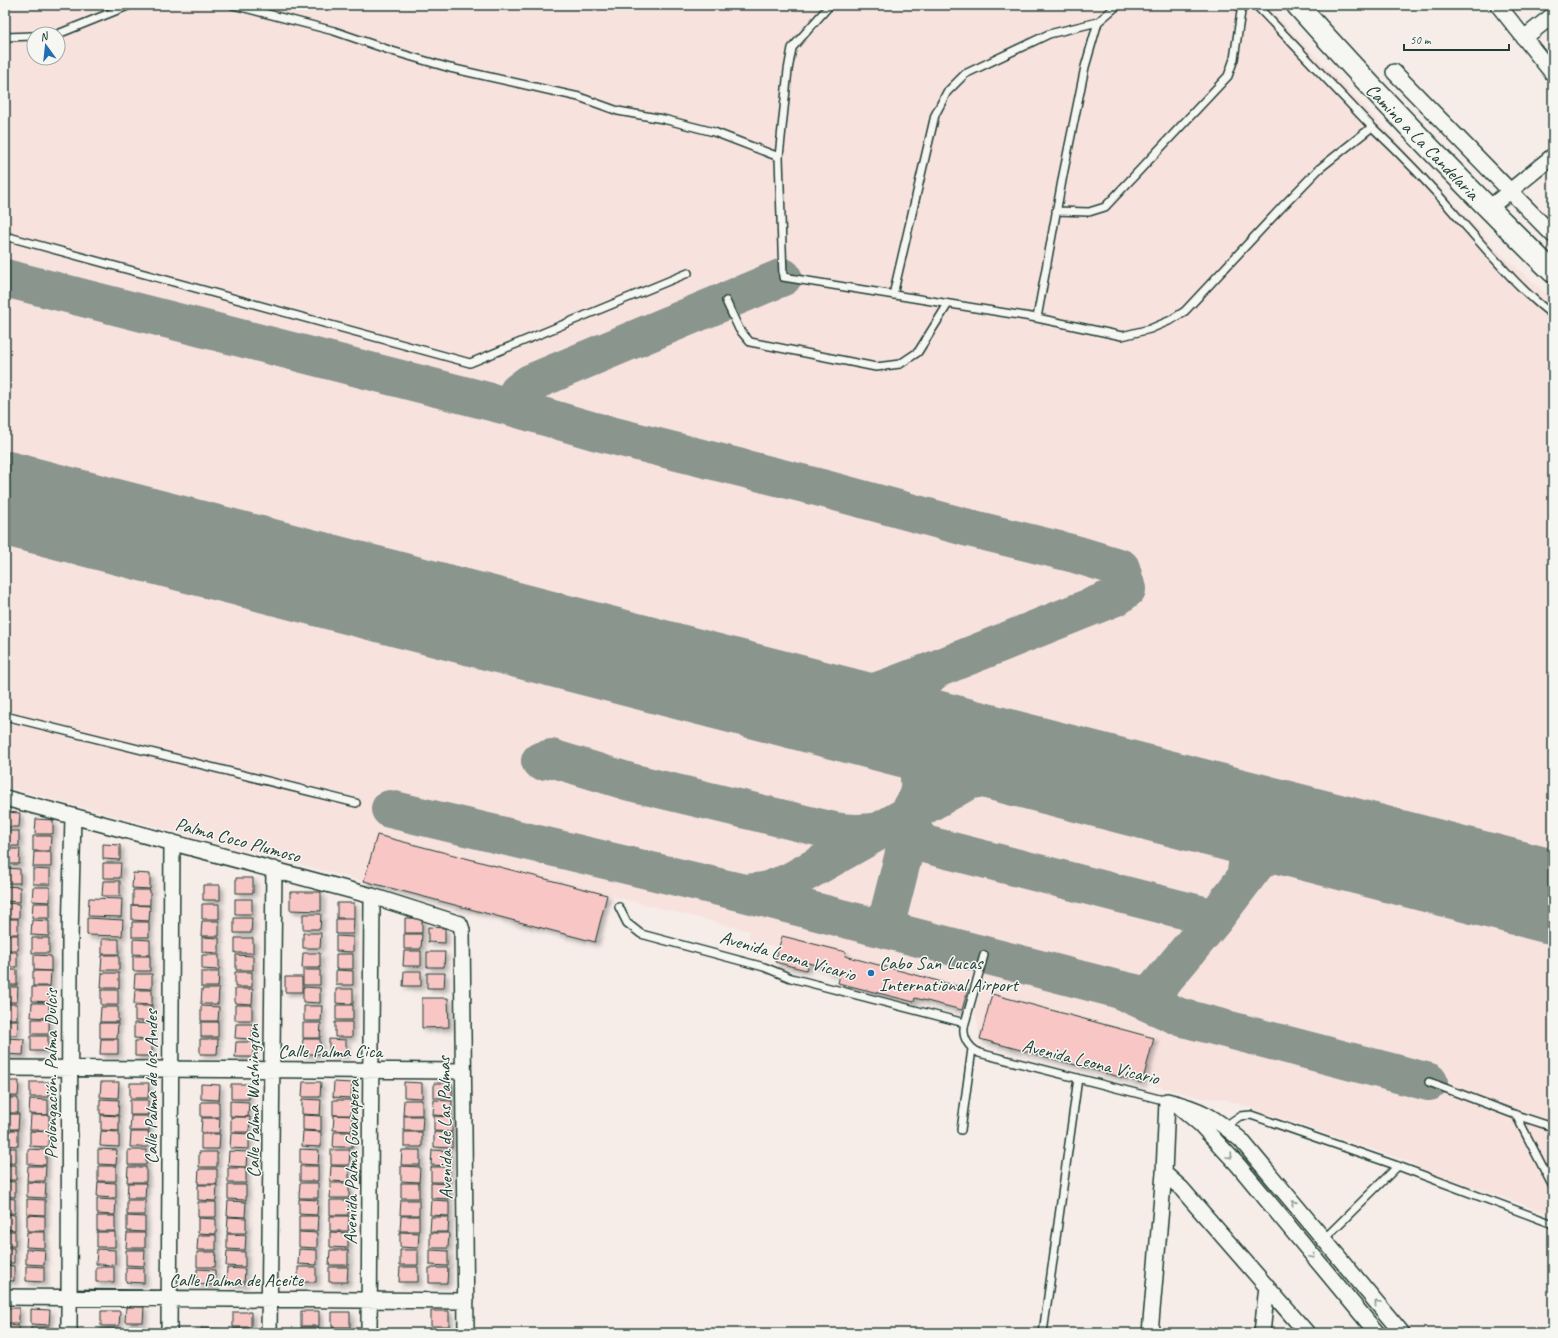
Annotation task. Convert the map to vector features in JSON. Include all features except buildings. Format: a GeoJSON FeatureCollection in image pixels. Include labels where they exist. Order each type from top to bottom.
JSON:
{"type":"FeatureCollection","features":[{"type":"Feature","properties":{"kind":"street","name":"Camino a La Candelaria"},"geometry":{"type":"LineString","coordinates":[[1297,5],[1370,87],[1488,209],[1553,272]]}},
{"type":"Feature","properties":{"kind":"street"},"geometry":{"type":"LineString","coordinates":[[1498,5],[1553,74]]}},
{"type":"Feature","properties":{"kind":"street"},"geometry":{"type":"LineString","coordinates":[[1524,38],[1553,15]]}},
{"type":"Feature","properties":{"kind":"street"},"geometry":{"type":"LineString","coordinates":[[1394,72],[1552,234],[1532,252]]}},
{"type":"Feature","properties":{"kind":"street"},"geometry":{"type":"LineString","coordinates":[[1488,209],[1553,156]]}},
{"type":"Feature","properties":{"kind":"street","name":"Palma Coco Plumoso"},"geometry":{"type":"LineString","coordinates":[[5,798],[372,896],[460,924]]}},
{"type":"Feature","properties":{"kind":"street","name":"Prolongación. Palma Dulcis"},"geometry":{"type":"LineString","coordinates":[[69,1333],[70,939],[73,816]]}},
{"type":"Feature","properties":{"kind":"street","name":"Calle Palma de los Andes"},"geometry":{"type":"LineString","coordinates":[[169,1333],[172,842]]}},
{"type":"Feature","properties":{"kind":"street","name":"Calle Palma Washington"},"geometry":{"type":"LineString","coordinates":[[269,1333],[274,869]]}},
{"type":"Feature","properties":{"kind":"street","name":"Avenida Palma Guarapera"},"geometry":{"type":"LineString","coordinates":[[370,1333],[372,896]]}},
{"type":"Feature","properties":{"kind":"street","name":"Avenida de Las Palmas"},"geometry":{"type":"LineString","coordinates":[[460,924],[462,930],[466,1333]]}},
{"type":"Feature","properties":{"kind":"street","name":"Calle Palma Cica"},"geometry":{"type":"LineString","coordinates":[[5,1068],[463,1071]]}},
{"type":"Feature","properties":{"kind":"street"},"geometry":{"type":"LineString","coordinates":[[1150,1333],[1164,1173],[1168,1102]]}},
{"type":"Feature","properties":{"kind":"street","name":"Avenida Leona Vicario"},"geometry":{"type":"LineString","coordinates":[[1168,1102],[1205,1113],[1225,1126],[1252,1151],[1402,1333]]}},
{"type":"Feature","properties":{"kind":"street","name":"Avenida Leona Vicario"},"geometry":{"type":"LineString","coordinates":[[1168,1102],[1191,1115],[1238,1165],[1377,1333]]}},
{"type":"Feature","properties":{"kind":"street"},"geometry":{"type":"LineString","coordinates":[[1164,1173],[1181,1188],[1307,1333]]}},
{"type":"Feature","properties":{"kind":"street"},"geometry":{"type":"LineString","coordinates":[[1262,1333],[1267,1286]]}},
{"type":"Feature","properties":{"kind":"street","name":"Calle Palma de Aceite"},"geometry":{"type":"LineString","coordinates":[[5,1297],[466,1301]]}},
{"type":"Feature","properties":{"kind":"lane"},"geometry":{"type":"LineString","coordinates":[[66,31],[130,5]]}},
{"type":"Feature","properties":{"kind":"lane"},"geometry":{"type":"LineString","coordinates":[[233,5],[334,31],[392,51],[450,68],[579,97],[618,111],[663,119],[714,132],[779,157]]}},
{"type":"Feature","properties":{"kind":"lane"},"geometry":{"type":"LineString","coordinates":[[830,5],[792,48],[786,86],[779,157],[783,277],[1037,318],[1122,336],[1150,329],[1171,320],[1185,311],[1319,169],[1372,128]]}},
{"type":"Feature","properties":{"kind":"lane"},"geometry":{"type":"LineString","coordinates":[[893,295],[935,115],[947,92],[965,74],[1049,34],[1098,22],[1118,5]]}},
{"type":"Feature","properties":{"kind":"lane"},"geometry":{"type":"LineString","coordinates":[[1056,212],[1089,212],[1105,207],[1228,76],[1234,59],[1242,5]]}},
{"type":"Feature","properties":{"kind":"lane"},"geometry":{"type":"LineString","coordinates":[[1256,5],[1372,128],[1404,157],[1504,269],[1541,306],[1553,315]]}},
{"type":"Feature","properties":{"kind":"lane"},"geometry":{"type":"LineString","coordinates":[[1037,318],[1056,212],[1085,67],[1098,22]]}},
{"type":"Feature","properties":{"kind":"lane"},"geometry":{"type":"LineString","coordinates":[[5,37],[26,36]]}},
{"type":"Feature","properties":{"kind":"lane"},"geometry":{"type":"LineString","coordinates":[[5,236],[470,363],[688,273]]}},
{"type":"Feature","properties":{"kind":"lane"},"geometry":{"type":"LineString","coordinates":[[726,301],[739,329],[750,342],[876,367],[900,364],[918,352],[948,304]]}},
{"type":"Feature","properties":{"kind":"lane"},"geometry":{"type":"LineString","coordinates":[[5,716],[356,803]]}},
{"type":"Feature","properties":{"kind":"lane","name":"Avenida Leona Vicario"},"geometry":{"type":"LineString","coordinates":[[619,908],[627,923],[641,934],[764,967],[791,978],[965,1023]]}},
{"type":"Feature","properties":{"kind":"lane"},"geometry":{"type":"LineString","coordinates":[[961,1130],[972,1050],[968,1046],[964,1034],[965,1023],[984,955]]}},
{"type":"Feature","properties":{"kind":"lane","name":"Avenida Leona Vicario"},"geometry":{"type":"LineString","coordinates":[[972,1050],[1168,1102]]}},
{"type":"Feature","properties":{"kind":"lane"},"geometry":{"type":"LineString","coordinates":[[1043,1333],[1078,1078]]}},
{"type":"Feature","properties":{"kind":"lane"},"geometry":{"type":"LineString","coordinates":[[1429,1082],[1516,1115],[1553,1127]]}},
{"type":"Feature","properties":{"kind":"lane"},"geometry":{"type":"LineString","coordinates":[[1212,1137],[1240,1116],[1251,1115],[1398,1166],[1553,1224]]}},
{"type":"Feature","properties":{"kind":"lane"},"geometry":{"type":"LineString","coordinates":[[1516,1115],[1553,1187]]}},
{"type":"Feature","properties":{"kind":"lane"},"geometry":{"type":"LineString","coordinates":[[1324,1238],[1398,1166]]}},
{"type":"Feature","properties":{"kind":"shaded area","name":"Cabo San Lucas International Airport"},"geometry":{"type":"Polygon","coordinates":[[[5,5],[1266,5],[1369,111],[1497,250],[1553,300],[1553,1215],[1413,1166],[1414,1164],[1407,1161],[1224,1099],[1202,1098],[980,1039],[975,1010],[980,992],[845,956],[846,952],[782,936],[779,948],[750,940],[749,931],[608,895],[595,942],[5,787],[5,5]]]}},
{"type":"Feature","properties":{"kind":"taxiway"},"geometry":{"type":"LineString","coordinates":[[783,277],[530,383],[518,392],[511,407],[594,431],[825,489],[965,527],[1075,554],[1121,568],[1127,589],[1118,596],[939,668],[925,679],[918,694],[919,711],[922,719],[933,731],[953,743]]}},
{"type":"Feature","properties":{"kind":"taxiway"},"geometry":{"type":"LineString","coordinates":[[5,278],[511,407]]}},
{"type":"Feature","properties":{"kind":"taxiway"},"geometry":{"type":"LineString","coordinates":[[795,702],[814,703],[851,699],[886,688],[939,668]]}},
{"type":"Feature","properties":{"kind":"taxiway"},"geometry":{"type":"LineString","coordinates":[[740,688],[764,707],[880,736],[894,742],[905,750],[913,759],[918,770],[919,782],[918,794],[913,806],[904,818]]}},
{"type":"Feature","properties":{"kind":"taxiway"},"geometry":{"type":"LineString","coordinates":[[540,761],[551,758],[630,782],[834,831],[859,833],[884,830]]}},
{"type":"Feature","properties":{"kind":"taxiway"},"geometry":{"type":"LineString","coordinates":[[746,893],[765,891],[789,882],[968,781],[1011,770],[1061,771]]}},
{"type":"Feature","properties":{"kind":"taxiway"},"geometry":{"type":"LineString","coordinates":[[1198,806],[1222,818],[1239,831],[1244,839],[1247,850],[1245,877]]}},
{"type":"Feature","properties":{"kind":"taxiway"},"geometry":{"type":"LineString","coordinates":[[390,809],[740,892],[1117,989],[1180,1017],[1429,1082]]}},
{"type":"Feature","properties":{"kind":"taxiway"},"geometry":{"type":"LineString","coordinates":[[913,813],[912,822],[915,833],[924,844],[1215,918]]}},
{"type":"Feature","properties":{"kind":"taxiway"},"geometry":{"type":"LineString","coordinates":[[897,932],[890,925],[888,916],[912,822]]}},
{"type":"Feature","properties":{"kind":"taxiway"},"geometry":{"type":"LineString","coordinates":[[1118,989],[1144,995],[1155,990],[1215,918],[1256,864],[1266,856],[1282,849],[1314,841],[1329,840]]}},
{"type":"Feature","properties":{"kind":"runway"},"geometry":{"type":"LineString","coordinates":[[5,498],[1553,897]]}},
{"type":"Feature","properties":{"kind":"place","name":"Cabo San Lucas International Airport"},"geometry":{"type":"Point","coordinates":[871,973]}}]}
